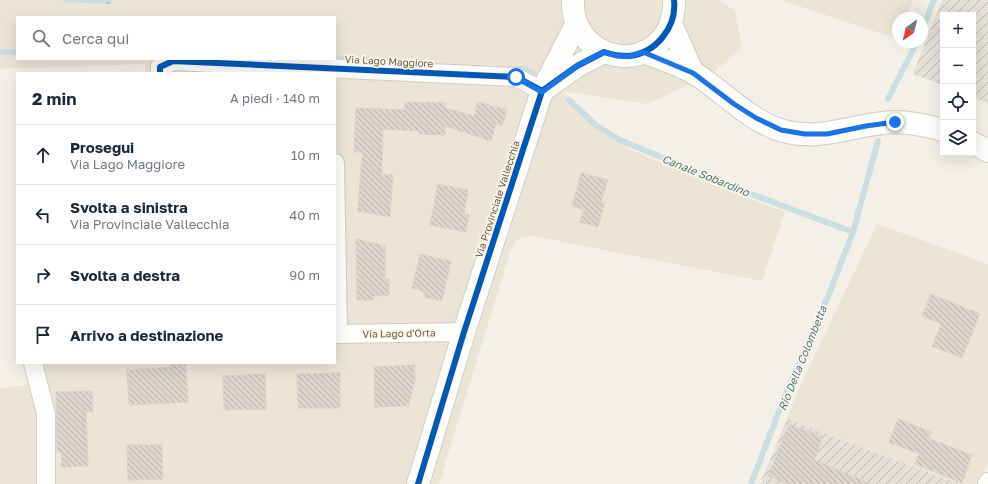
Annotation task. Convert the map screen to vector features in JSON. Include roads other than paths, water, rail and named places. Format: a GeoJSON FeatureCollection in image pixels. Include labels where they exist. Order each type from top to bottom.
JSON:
{"type":"FeatureCollection","features":[{"type":"Feature","properties":{"kind":"main road"},"geometry":{"type":"LineString","coordinates":[[573,0],[572,10],[576,25],[583,36],[592,46],[617,56],[630,56],[643,52],[655,45],[664,36],[674,7]]}},
{"type":"Feature","properties":{"kind":"main road"},"geometry":{"type":"LineString","coordinates":[[674,7],[693,73]]}},
{"type":"Feature","properties":{"kind":"main road","name":"Via Provinciale Vallecchia"},"geometry":{"type":"LineString","coordinates":[[418,484],[464,332],[542,92],[576,25]]}},
{"type":"Feature","properties":{"kind":"main road"},"geometry":{"type":"LineString","coordinates":[[542,92],[577,66],[604,52]]}},
{"type":"Feature","properties":{"kind":"main road"},"geometry":{"type":"LineString","coordinates":[[643,52],[693,73],[734,104],[756,118],[781,130],[805,134],[827,134],[895,122],[940,129]]}},
{"type":"Feature","properties":{"kind":"main road"},"geometry":{"type":"LineString","coordinates":[[976,145],[988,151]]}},
{"type":"Feature","properties":{"kind":"street","name":"Via Lago Maggiore"},"geometry":{"type":"LineString","coordinates":[[160,70],[173,61],[333,71],[516,77],[542,92]]}},
{"type":"Feature","properties":{"kind":"street","name":"Via Lago d'Orta"},"geometry":{"type":"LineString","coordinates":[[336,334],[464,332]]}},
{"type":"Feature","properties":{"kind":"street"},"geometry":{"type":"LineString","coordinates":[[33,364],[46,414],[46,484]]}},
{"type":"Feature","properties":{"kind":"water"},"geometry":{"type":"Polygon","coordinates":[[[63,0],[111,0],[111,4],[63,2],[63,0]]]}},
{"type":"Feature","properties":{"kind":"waterway"},"geometry":{"type":"LineString","coordinates":[[928,15],[934,0]]}},
{"type":"Feature","properties":{"kind":"waterway"},"geometry":{"type":"LineString","coordinates":[[888,99],[914,48]]}},
{"type":"Feature","properties":{"kind":"waterway","name":"Canale Sobardino"},"geometry":{"type":"LineString","coordinates":[[0,52],[16,52]]}},
{"type":"Feature","properties":{"kind":"waterway","name":"Canale Sobardino"},"geometry":{"type":"LineString","coordinates":[[336,58],[421,64]]}},
{"type":"Feature","properties":{"kind":"waterway","name":"Canale Sobardino"},"geometry":{"type":"LineString","coordinates":[[512,69],[525,69],[538,77]]}},
{"type":"Feature","properties":{"kind":"waterway","name":"Canale Sobardino"},"geometry":{"type":"LineString","coordinates":[[569,100],[597,126],[620,140],[730,186],[853,232]]}},
{"type":"Feature","properties":{"kind":"waterway","name":"Rio Della Colombetta"},"geometry":{"type":"LineString","coordinates":[[751,484],[783,401],[829,294],[853,232],[878,141]]}}]}
